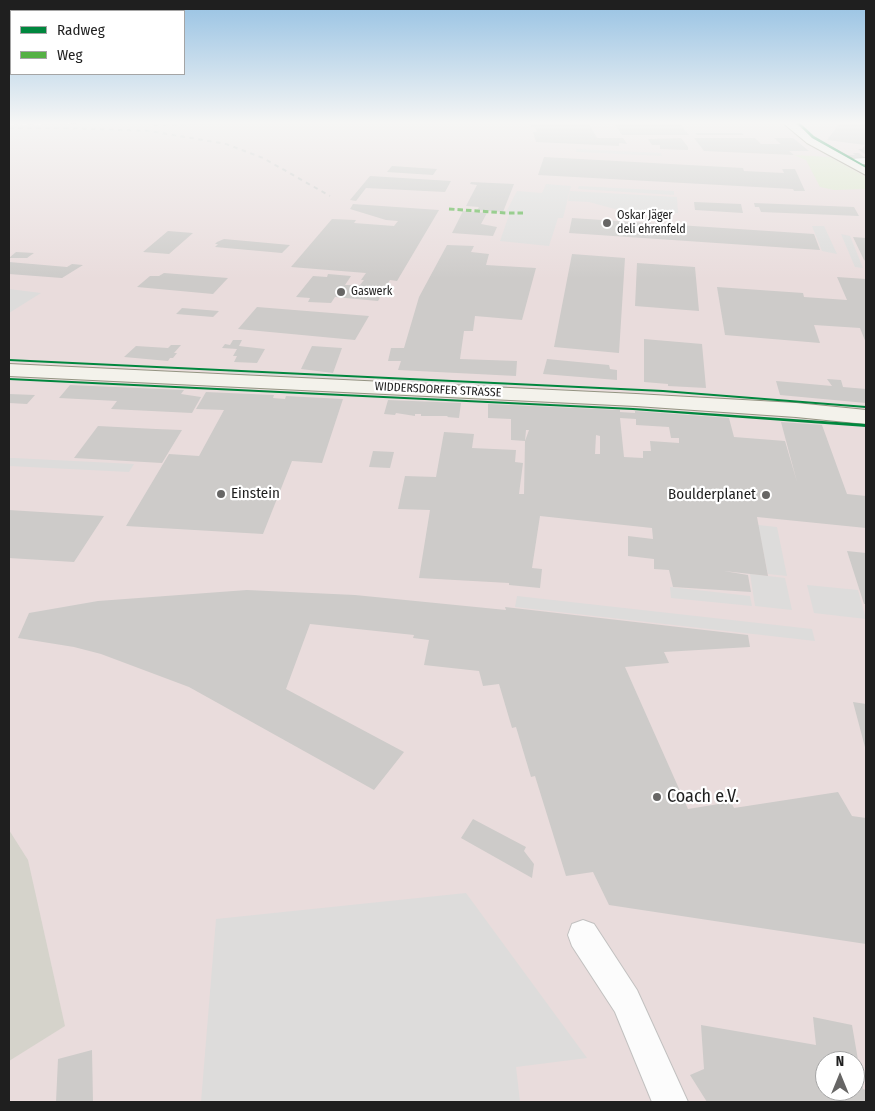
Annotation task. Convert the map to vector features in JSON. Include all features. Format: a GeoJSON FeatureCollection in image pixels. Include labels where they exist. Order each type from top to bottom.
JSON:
{"type":"FeatureCollection","features":[{"type":"Feature","properties":{"kind":"main road","name":"WIDDERSDORFER STRASSE"},"geometry":{"type":"LineString","coordinates":[[9,370],[636,400],[796,410],[866,417]]}},
{"type":"Feature","properties":{"kind":"street"},"geometry":{"type":"LineString","coordinates":[[583,935],[626,1001],[670,1102]]}},
{"type":"Feature","properties":{"kind":"shaded area"},"geometry":{"type":"Polygon","coordinates":[[[9,175],[866,175],[866,1102],[9,1102],[9,175]]]}},
{"type":"Feature","properties":{"kind":"shaded area"},"geometry":{"type":"Polygon","coordinates":[[[546,184],[571,186],[563,218],[558,218],[549,246],[500,241],[509,215],[505,214],[517,191],[542,193],[546,184]]]}},
{"type":"Feature","properties":{"kind":"shaded area"},"geometry":{"type":"Polygon","coordinates":[[[579,186],[674,191],[674,195],[578,189],[579,186]]]}},
{"type":"Feature","properties":{"kind":"shaded area"},"geometry":{"type":"Polygon","coordinates":[[[570,191],[677,197],[678,213],[615,209],[589,202],[568,201],[570,191]]]}},
{"type":"Feature","properties":{"kind":"shaded area"},"geometry":{"type":"Polygon","coordinates":[[[812,226],[824,226],[837,254],[822,251],[812,226]]]}},
{"type":"Feature","properties":{"kind":"shaded area"},"geometry":{"type":"Polygon","coordinates":[[[841,234],[850,236],[863,268],[855,267],[841,234]]]}},
{"type":"Feature","properties":{"kind":"shaded area"},"geometry":{"type":"Polygon","coordinates":[[[9,289],[41,293],[9,313],[9,289]]]}},
{"type":"Feature","properties":{"kind":"shaded area"},"geometry":{"type":"Polygon","coordinates":[[[228,372],[357,378],[356,380],[227,375],[228,372]]]}},
{"type":"Feature","properties":{"kind":"shaded area"},"geometry":{"type":"Polygon","coordinates":[[[388,379],[507,384],[507,387],[387,382],[388,379]]]}},
{"type":"Feature","properties":{"kind":"shaded area"},"geometry":{"type":"Polygon","coordinates":[[[9,458],[134,464],[129,472],[9,466],[9,458]]]}},
{"type":"Feature","properties":{"kind":"shaded area"},"geometry":{"type":"Polygon","coordinates":[[[758,525],[777,527],[787,576],[768,574],[758,525]]]}},
{"type":"Feature","properties":{"kind":"shaded area"},"geometry":{"type":"Polygon","coordinates":[[[750,574],[785,578],[792,610],[755,606],[750,574]]]}},
{"type":"Feature","properties":{"kind":"shaded area"},"geometry":{"type":"Polygon","coordinates":[[[807,585],[858,590],[866,619],[814,613],[807,585]]]}},
{"type":"Feature","properties":{"kind":"shaded area"},"geometry":{"type":"Polygon","coordinates":[[[670,587],[750,596],[752,606],[671,598],[670,587]]]}},
{"type":"Feature","properties":{"kind":"shaded area"},"geometry":{"type":"Polygon","coordinates":[[[517,596],[812,629],[815,641],[515,607],[517,596]]]}},
{"type":"Feature","properties":{"kind":"shaded area"},"geometry":{"type":"Polygon","coordinates":[[[9,830],[28,860],[65,1026],[9,1061],[9,830]]]}},
{"type":"Feature","properties":{"kind":"shaded area"},"geometry":{"type":"Polygon","coordinates":[[[466,893],[587,1058],[516,1067],[520,1102],[201,1102],[216,919],[466,893]]]}},
{"type":"Feature","properties":{"kind":"green space"},"geometry":{"type":"Polygon","coordinates":[[[814,175],[862,175],[866,177],[866,189],[834,190],[820,187],[814,175]]]}},
{"type":"Feature","properties":{"kind":"building"},"geometry":{"type":"Polygon","coordinates":[[[538,175],[798,175],[805,191],[794,191],[793,189],[538,175]]]}},
{"type":"Feature","properties":{"kind":"building"},"geometry":{"type":"Polygon","coordinates":[[[370,176],[451,181],[445,192],[366,188],[356,201],[350,200],[370,176]]]}},
{"type":"Feature","properties":{"kind":"building"},"geometry":{"type":"Polygon","coordinates":[[[471,182],[514,184],[503,212],[477,210],[479,207],[466,206],[477,185],[470,184],[471,182]]]}},
{"type":"Feature","properties":{"kind":"building"},"geometry":{"type":"Polygon","coordinates":[[[694,202],[741,204],[743,213],[695,210],[694,202]]]}},
{"type":"Feature","properties":{"kind":"building"},"geometry":{"type":"Polygon","coordinates":[[[754,203],[854,207],[859,216],[761,212],[759,207],[755,207],[754,203]]]}},
{"type":"Feature","properties":{"kind":"building"},"geometry":{"type":"Polygon","coordinates":[[[353,204],[439,210],[397,281],[390,280],[378,301],[335,297],[331,303],[308,302],[310,298],[296,297],[313,276],[327,277],[328,274],[351,276],[345,285],[360,285],[364,280],[361,280],[366,273],[291,267],[332,219],[356,220],[354,223],[394,226],[398,221],[386,220],[350,209],[353,204]]]}},
{"type":"Feature","properties":{"kind":"building"},"geometry":{"type":"Polygon","coordinates":[[[463,211],[487,213],[481,224],[497,227],[493,236],[452,233],[463,211]]]}},
{"type":"Feature","properties":{"kind":"building"},"geometry":{"type":"Polygon","coordinates":[[[572,218],[814,234],[820,250],[569,233],[572,218]]]}},
{"type":"Feature","properties":{"kind":"building"},"geometry":{"type":"Polygon","coordinates":[[[168,231],[193,233],[169,254],[143,252],[168,231]]]}},
{"type":"Feature","properties":{"kind":"building"},"geometry":{"type":"Polygon","coordinates":[[[853,237],[866,238],[866,261],[864,260],[853,237]]]}},
{"type":"Feature","properties":{"kind":"building"},"geometry":{"type":"Polygon","coordinates":[[[224,239],[290,245],[282,253],[215,247],[218,244],[215,244],[217,242],[224,239]]]}},
{"type":"Feature","properties":{"kind":"building"},"geometry":{"type":"Polygon","coordinates":[[[447,245],[474,246],[471,252],[489,254],[486,265],[536,268],[522,320],[475,316],[473,331],[464,331],[460,359],[517,361],[516,376],[398,370],[401,361],[388,361],[391,348],[404,348],[419,297],[447,245]]]}},
{"type":"Feature","properties":{"kind":"building"},"geometry":{"type":"Polygon","coordinates":[[[16,252],[34,253],[27,258],[9,258],[16,252]]]}},
{"type":"Feature","properties":{"kind":"building"},"geometry":{"type":"Polygon","coordinates":[[[572,254],[625,258],[619,353],[554,347],[572,254]]]}},
{"type":"Feature","properties":{"kind":"building"},"geometry":{"type":"Polygon","coordinates":[[[9,262],[67,267],[72,264],[83,265],[62,278],[9,274],[9,262]]]}},
{"type":"Feature","properties":{"kind":"building"},"geometry":{"type":"Polygon","coordinates":[[[637,263],[695,267],[699,311],[635,306],[637,263]]]}},
{"type":"Feature","properties":{"kind":"building"},"geometry":{"type":"Polygon","coordinates":[[[164,273],[228,278],[213,294],[137,287],[150,276],[159,276],[164,273]]]}},
{"type":"Feature","properties":{"kind":"building"},"geometry":{"type":"Polygon","coordinates":[[[837,277],[866,279],[866,343],[860,328],[814,325],[820,343],[725,335],[717,287],[803,293],[804,297],[847,300],[837,277]]]}},
{"type":"Feature","properties":{"kind":"building"},"geometry":{"type":"Polygon","coordinates":[[[257,307],[369,316],[355,340],[238,329],[257,307]]]}},
{"type":"Feature","properties":{"kind":"building"},"geometry":{"type":"Polygon","coordinates":[[[182,308],[219,311],[213,317],[176,314],[182,308]]]}},
{"type":"Feature","properties":{"kind":"building"},"geometry":{"type":"Polygon","coordinates":[[[644,339],[702,344],[706,388],[668,386],[668,384],[644,382],[644,339]]]}},
{"type":"Feature","properties":{"kind":"building"},"geometry":{"type":"Polygon","coordinates":[[[233,340],[242,340],[239,346],[265,349],[257,363],[234,362],[237,356],[233,356],[237,349],[222,348],[225,344],[230,345],[233,340]]]}},
{"type":"Feature","properties":{"kind":"building"},"geometry":{"type":"Polygon","coordinates":[[[171,345],[181,345],[174,353],[177,353],[173,358],[170,358],[168,361],[124,357],[136,346],[168,348],[171,345]]]}},
{"type":"Feature","properties":{"kind":"building"},"geometry":{"type":"Polygon","coordinates":[[[312,346],[342,348],[333,373],[301,369],[312,346]]]}},
{"type":"Feature","properties":{"kind":"building"},"geometry":{"type":"Polygon","coordinates":[[[547,359],[609,365],[610,369],[617,370],[617,380],[543,374],[547,359]]]}},
{"type":"Feature","properties":{"kind":"building"},"geometry":{"type":"Polygon","coordinates":[[[827,379],[841,380],[843,387],[866,389],[866,403],[780,395],[776,381],[832,386],[827,379]]]}},
{"type":"Feature","properties":{"kind":"building"},"geometry":{"type":"Polygon","coordinates":[[[70,385],[184,390],[181,394],[201,397],[192,413],[111,409],[117,401],[59,398],[70,385]]]}},
{"type":"Feature","properties":{"kind":"building"},"geometry":{"type":"Polygon","coordinates":[[[206,392],[274,395],[273,398],[285,399],[286,396],[343,399],[322,463],[292,461],[263,534],[126,526],[169,454],[199,456],[224,410],[196,409],[206,392]]]}},
{"type":"Feature","properties":{"kind":"building"},"geometry":{"type":"Polygon","coordinates":[[[9,394],[35,395],[27,404],[9,403],[9,394]]]}},
{"type":"Feature","properties":{"kind":"building"},"geometry":{"type":"Polygon","coordinates":[[[388,400],[461,403],[459,418],[421,416],[421,414],[415,414],[415,416],[396,413],[395,415],[384,414],[388,400]]]}},
{"type":"Feature","properties":{"kind":"building"},"geometry":{"type":"Polygon","coordinates":[[[488,404],[620,410],[620,412],[635,413],[635,411],[729,418],[734,437],[785,441],[797,482],[781,422],[822,425],[847,494],[866,496],[866,528],[757,517],[768,576],[724,571],[748,575],[751,592],[673,587],[669,570],[654,569],[654,559],[628,556],[628,536],[653,539],[652,528],[540,516],[532,568],[542,569],[540,588],[509,585],[509,583],[419,578],[430,510],[398,509],[405,476],[436,477],[444,432],[474,434],[472,448],[516,450],[515,462],[523,463],[519,494],[524,494],[525,441],[511,440],[511,419],[488,418],[488,404]],[[620,418],[624,457],[643,458],[643,451],[651,451],[650,441],[679,443],[679,438],[671,438],[669,427],[636,425],[636,419],[620,418]],[[526,430],[525,441],[529,430],[526,430]],[[596,435],[595,454],[600,454],[600,436],[596,435]]]}},
{"type":"Feature","properties":{"kind":"building"},"geometry":{"type":"Polygon","coordinates":[[[98,426],[182,430],[162,463],[74,458],[98,426]]]}},
{"type":"Feature","properties":{"kind":"building"},"geometry":{"type":"Polygon","coordinates":[[[373,451],[394,452],[390,468],[369,467],[373,451]]]}},
{"type":"Feature","properties":{"kind":"building"},"geometry":{"type":"Polygon","coordinates":[[[9,510],[104,516],[74,562],[9,558],[9,510]]]}},
{"type":"Feature","properties":{"kind":"building"},"geometry":{"type":"Polygon","coordinates":[[[847,551],[866,553],[866,604],[864,604],[847,551]]]}},
{"type":"Feature","properties":{"kind":"building"},"geometry":{"type":"Polygon","coordinates":[[[247,590],[355,595],[506,610],[505,607],[748,635],[750,647],[664,652],[669,663],[625,667],[688,809],[731,802],[734,808],[838,792],[852,816],[866,818],[866,944],[609,905],[593,872],[566,876],[535,776],[531,777],[516,727],[512,728],[499,684],[483,686],[479,671],[424,665],[429,640],[413,638],[414,635],[310,624],[286,689],[404,752],[374,790],[189,687],[101,654],[74,647],[18,638],[29,613],[98,601],[247,590]]]}},
{"type":"Feature","properties":{"kind":"building"},"geometry":{"type":"Polygon","coordinates":[[[853,702],[866,704],[866,751],[853,702]]]}},
{"type":"Feature","properties":{"kind":"building"},"geometry":{"type":"Polygon","coordinates":[[[473,819],[526,847],[524,851],[534,864],[532,878],[461,838],[473,819]]]}},
{"type":"Feature","properties":{"kind":"building"},"geometry":{"type":"Polygon","coordinates":[[[813,1017],[852,1025],[856,1051],[815,1051],[815,1101],[865,1101],[865,1090],[866,1102],[707,1102],[690,1075],[704,1069],[701,1025],[816,1045],[813,1017]]]}},
{"type":"Feature","properties":{"kind":"building"},"geometry":{"type":"Polygon","coordinates":[[[92,1050],[93,1102],[56,1102],[58,1059],[92,1050]]]}},
{"type":"Feature","properties":{"kind":"railway"},"geometry":{"type":"LineString","coordinates":[[293,175],[330,196]]}},
{"type":"Feature","properties":{"kind":"marked path"},"geometry":{"type":"LineString","coordinates":[[449,209],[507,213]]}},
{"type":"Feature","properties":{"kind":"marked path"},"geometry":{"type":"LineString","coordinates":[[509,213],[523,213]]}},
{"type":"Feature","properties":{"kind":"cycle path"},"geometry":{"type":"LineString","coordinates":[[9,360],[663,391],[866,407]]}},
{"type":"Feature","properties":{"kind":"cycle path"},"geometry":{"type":"LineString","coordinates":[[9,379],[633,409],[866,426]]}},
{"type":"Feature","properties":{"kind":"place","name":"Oskar Jäger deli ehrenfeld"},"geometry":{"type":"Point","coordinates":[607,223]}},
{"type":"Feature","properties":{"kind":"place","name":"Gaswerk"},"geometry":{"type":"Point","coordinates":[341,292]}},
{"type":"Feature","properties":{"kind":"place","name":"Einstein"},"geometry":{"type":"Point","coordinates":[221,494]}},
{"type":"Feature","properties":{"kind":"place","name":"Boulderplanet"},"geometry":{"type":"Point","coordinates":[766,495]}},
{"type":"Feature","properties":{"kind":"place","name":"Coach e.V."},"geometry":{"type":"Point","coordinates":[657,797]}}]}
